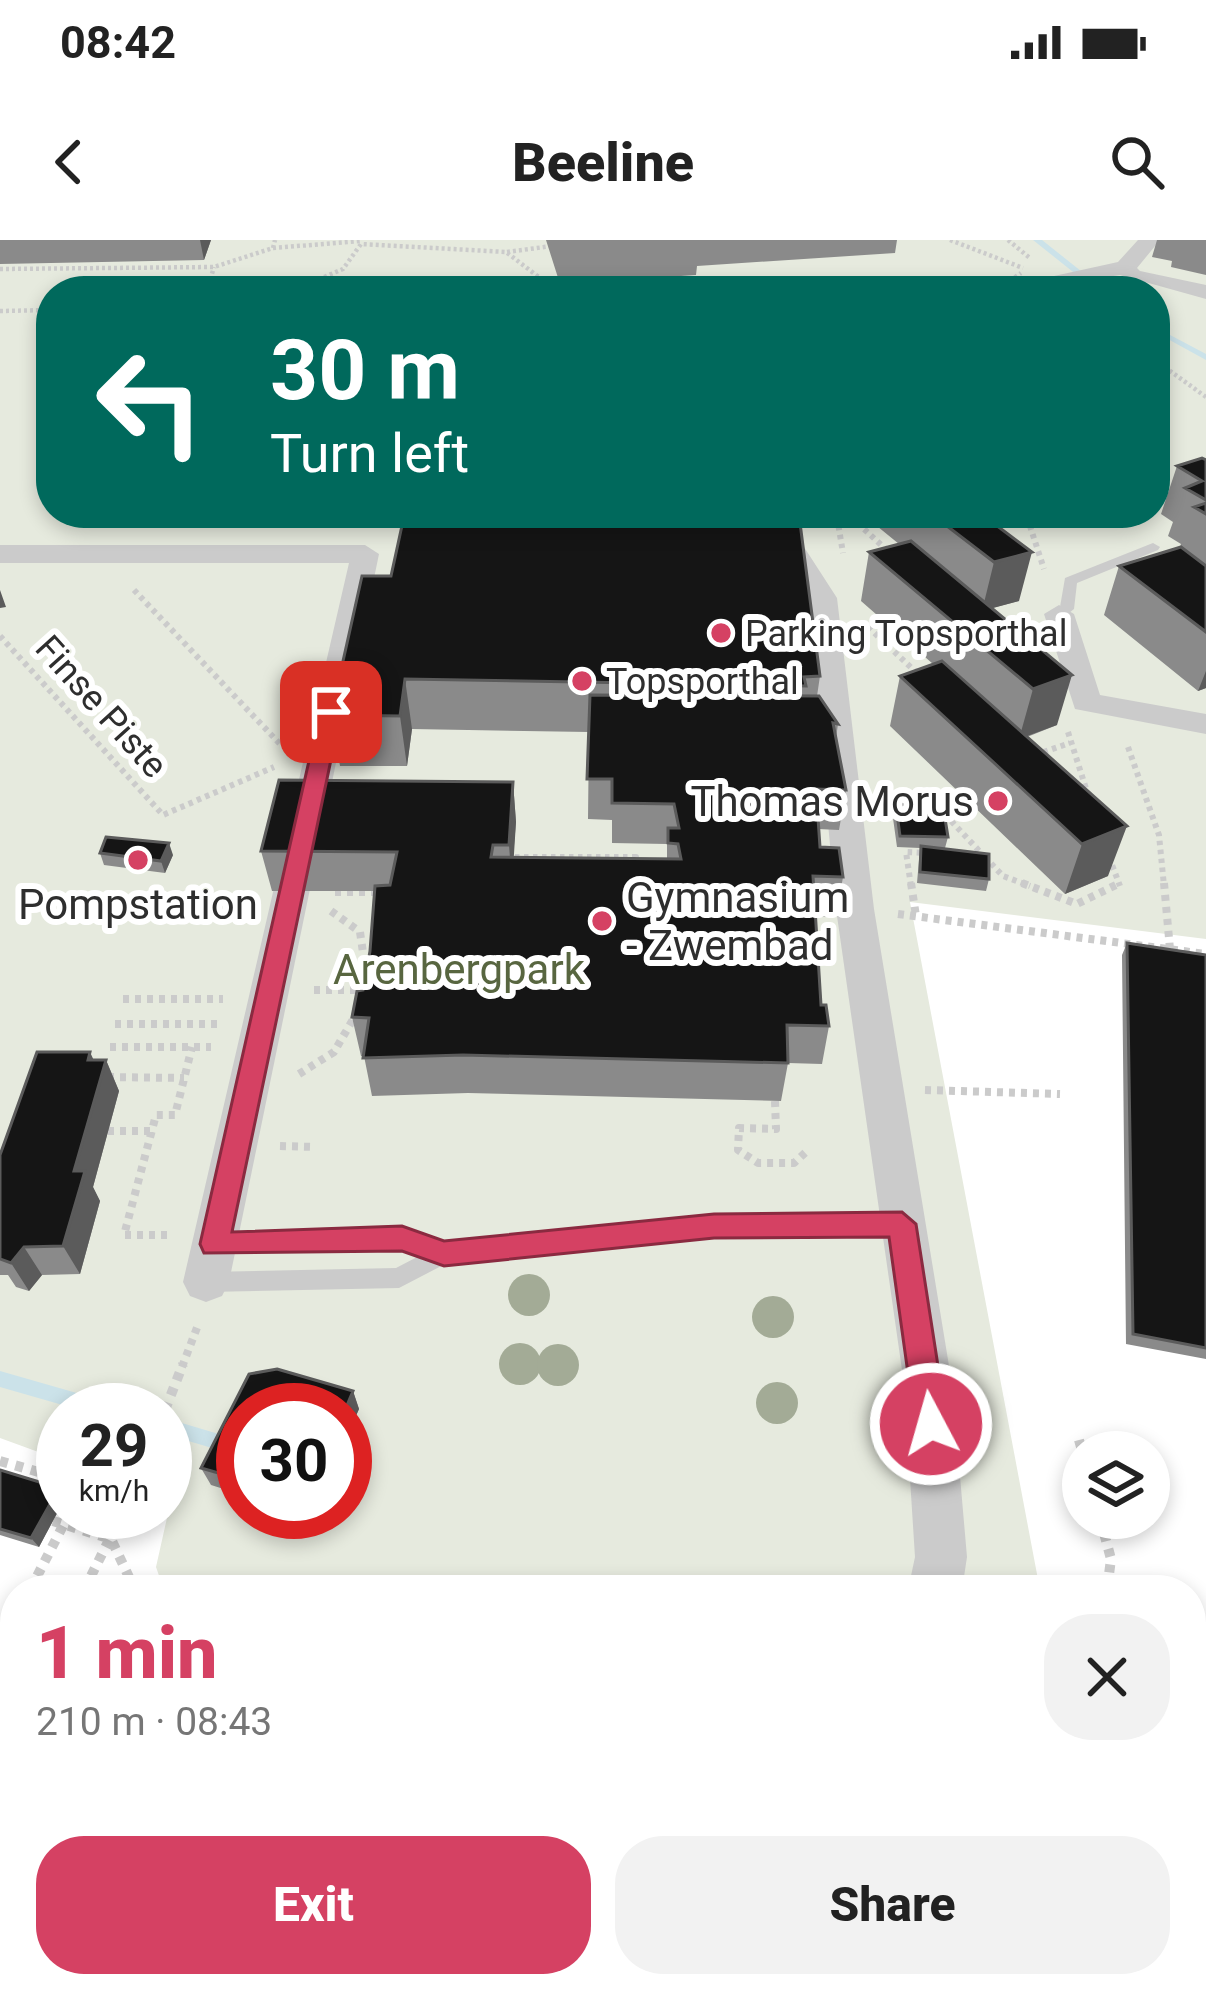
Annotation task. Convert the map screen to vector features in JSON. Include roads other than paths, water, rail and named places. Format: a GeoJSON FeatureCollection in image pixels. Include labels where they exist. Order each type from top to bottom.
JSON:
{"type":"FeatureCollection","features":[{"type":"Feature","properties":{"kind":"street"},"geometry":{"type":"LineString","coordinates":[[1114,270],[1149,240]]}},
{"type":"Feature","properties":{"kind":"street"},"geometry":{"type":"LineString","coordinates":[[1075,276],[1114,270],[1133,276]]}},
{"type":"Feature","properties":{"kind":"street"},"geometry":{"type":"LineString","coordinates":[[1170,284],[1206,292]]}},
{"type":"Feature","properties":{"kind":"street"},"geometry":{"type":"LineString","coordinates":[[779,528],[813,576],[822,598],[855,908],[928,1384],[949,1575]]}},
{"type":"Feature","properties":{"kind":"street"},"geometry":{"type":"LineString","coordinates":[[0,554],[365,554],[213,1254]]}},
{"type":"Feature","properties":{"kind":"street"},"geometry":{"type":"LineString","coordinates":[[1058,614],[1086,703],[1206,724]]}},
{"type":"Feature","properties":{"kind":"lane"},"geometry":{"type":"LineString","coordinates":[[1058,614],[1067,609],[1070,581],[1153,547]]}},
{"type":"Feature","properties":{"kind":"lane"},"geometry":{"type":"LineString","coordinates":[[213,1254],[400,1278],[444,1254],[714,1226],[902,1224]]}},
{"type":"Feature","properties":{"kind":"lane"},"geometry":{"type":"LineString","coordinates":[[213,1254],[402,1239],[444,1254]]}},
{"type":"Feature","properties":{"kind":"waterway"},"geometry":{"type":"LineString","coordinates":[[1037,240],[1083,276]]}},
{"type":"Feature","properties":{"kind":"waterway"},"geometry":{"type":"LineString","coordinates":[[1170,337],[1206,357]]}},
{"type":"Feature","properties":{"kind":"waterway"},"geometry":{"type":"LineString","coordinates":[[0,1379],[36,1389]]}},
{"type":"Feature","properties":{"kind":"waterway"},"geometry":{"type":"LineString","coordinates":[[192,1434],[216,1441]]}},
{"type":"Feature","properties":{"kind":"place","name":"Parking Topsporthal"},"geometry":{"type":"Point","coordinates":[721,633]}},
{"type":"Feature","properties":{"kind":"place","name":"Topsporthal"},"geometry":{"type":"Point","coordinates":[582,681]}},
{"type":"Feature","properties":{"kind":"place","name":"Thomas Morus"},"geometry":{"type":"Point","coordinates":[998,801]}},
{"type":"Feature","properties":{"kind":"place","name":"Pompstation"},"geometry":{"type":"Point","coordinates":[138,860]}},
{"type":"Feature","properties":{"kind":"place","name":"Gymnasium - Zwembad"},"geometry":{"type":"Point","coordinates":[602,921]}},
{"type":"Feature","properties":{"kind":"park label","name":"Arenbergpark"},"geometry":{"type":"Point","coordinates":[459,969]}}]}
